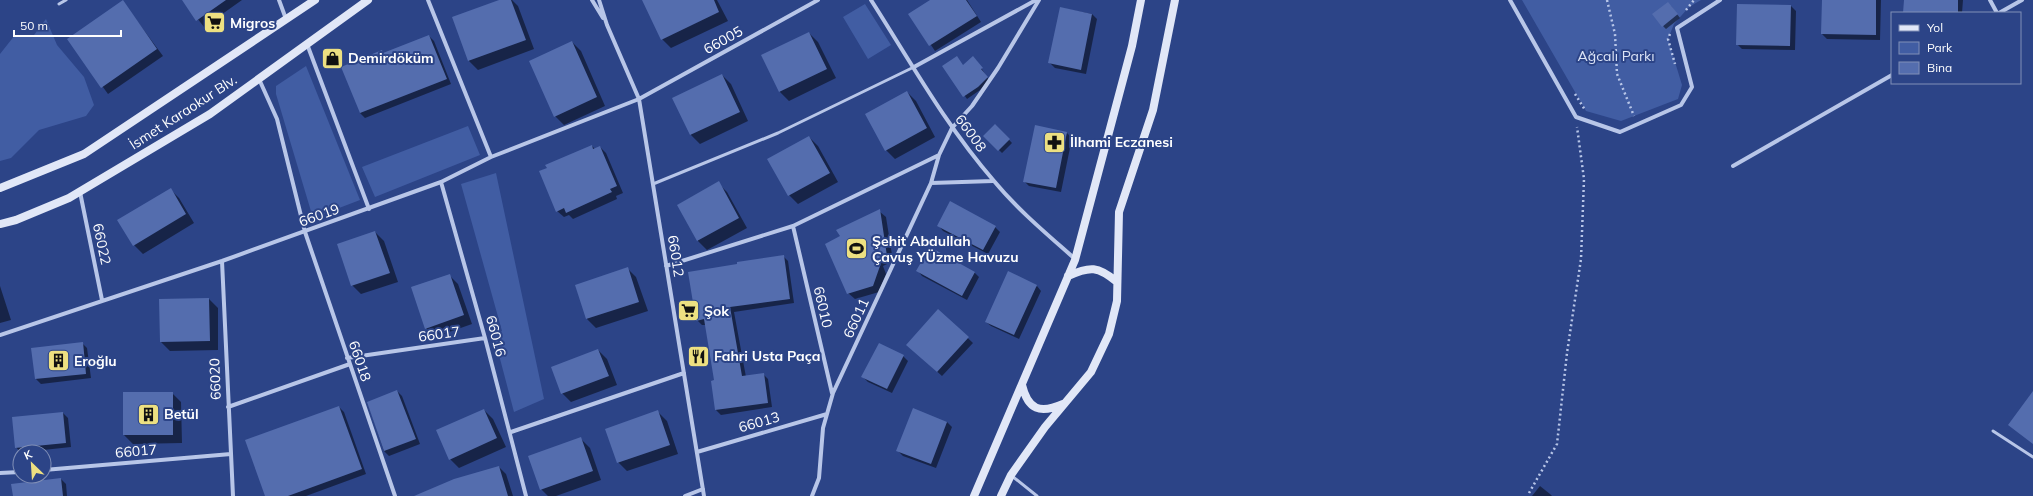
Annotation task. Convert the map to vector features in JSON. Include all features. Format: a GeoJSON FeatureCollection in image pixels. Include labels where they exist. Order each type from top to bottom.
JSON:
{"type":"FeatureCollection","features":[{"type":"Feature","properties":{"kind":"main road","name":"İsmet Karaokur Blv."},"geometry":{"type":"LineString","coordinates":[[0,188],[84,154],[315,0]]}},
{"type":"Feature","properties":{"kind":"main road","name":"İsmet Karaokur Blv."},"geometry":{"type":"LineString","coordinates":[[0,224],[29,214],[79,192],[210,114],[368,0]]}},
{"type":"Feature","properties":{"kind":"main road"},"geometry":{"type":"LineString","coordinates":[[974,496],[1075,260],[1132,46],[1141,0]]}},
{"type":"Feature","properties":{"kind":"main road"},"geometry":{"type":"LineString","coordinates":[[1001,496],[1011,475],[1045,427],[1067,403],[1091,372],[1109,334],[1117,301],[1119,212],[1153,110],[1175,0]]}},
{"type":"Feature","properties":{"kind":"main road"},"geometry":{"type":"LineString","coordinates":[[1068,276],[1085,269],[1097,269],[1107,274],[1117,282]]}},
{"type":"Feature","properties":{"kind":"main road"},"geometry":{"type":"LineString","coordinates":[[1022,385],[1025,398],[1029,404],[1038,408],[1046,410],[1067,403]]}},
{"type":"Feature","properties":{"kind":"street"},"geometry":{"type":"LineString","coordinates":[[279,0],[286,20]]}},
{"type":"Feature","properties":{"kind":"street"},"geometry":{"type":"LineString","coordinates":[[428,0],[492,157]]}},
{"type":"Feature","properties":{"kind":"street","name":"66012"},"geometry":{"type":"LineString","coordinates":[[592,0],[607,25]]}},
{"type":"Feature","properties":{"kind":"street","name":"66012"},"geometry":{"type":"LineString","coordinates":[[599,0],[607,25],[639,99],[704,496]]}},
{"type":"Feature","properties":{"kind":"street","name":"66005"},"geometry":{"type":"LineString","coordinates":[[639,99],[818,0]]}},
{"type":"Feature","properties":{"kind":"street","name":"66008"},"geometry":{"type":"LineString","coordinates":[[871,0],[952,128],[993,181],[1018,208],[1075,260]]}},
{"type":"Feature","properties":{"kind":"street"},"geometry":{"type":"LineString","coordinates":[[914,67],[1038,0]]}},
{"type":"Feature","properties":{"kind":"street","name":"66011"},"geometry":{"type":"LineString","coordinates":[[812,496],[819,478],[823,428],[832,393],[931,183],[939,155],[952,128],[972,106],[998,68],[1038,0]]}},
{"type":"Feature","properties":{"kind":"street"},"geometry":{"type":"LineString","coordinates":[[1510,0],[1576,117],[1620,132],[1681,105],[1692,88],[1677,28],[1720,0]]}},
{"type":"Feature","properties":{"kind":"street"},"geometry":{"type":"LineString","coordinates":[[1990,0],[1997,12]]}},
{"type":"Feature","properties":{"kind":"street"},"geometry":{"type":"LineString","coordinates":[[2000,12],[2022,0]]}},
{"type":"Feature","properties":{"kind":"street"},"geometry":{"type":"LineString","coordinates":[[307,44],[369,209]]}},
{"type":"Feature","properties":{"kind":"street"},"geometry":{"type":"LineString","coordinates":[[1733,166],[1891,76]]}},
{"type":"Feature","properties":{"kind":"street","name":"66018"},"geometry":{"type":"LineString","coordinates":[[259,78],[277,119],[305,232],[395,496]]}},
{"type":"Feature","properties":{"kind":"street","name":"66019"},"geometry":{"type":"LineString","coordinates":[[0,335],[222,261],[369,209],[441,182],[492,157],[639,99]]}},
{"type":"Feature","properties":{"kind":"street"},"geometry":{"type":"LineString","coordinates":[[666,266],[793,226],[939,155]]}},
{"type":"Feature","properties":{"kind":"street"},"geometry":{"type":"LineString","coordinates":[[931,183],[993,181]]}},
{"type":"Feature","properties":{"kind":"street","name":"66016"},"geometry":{"type":"LineString","coordinates":[[441,182],[486,338],[526,496]]}},
{"type":"Feature","properties":{"kind":"street","name":"66022"},"geometry":{"type":"LineString","coordinates":[[79,192],[102,300]]}},
{"type":"Feature","properties":{"kind":"street","name":"66010"},"geometry":{"type":"LineString","coordinates":[[793,226],[832,393]]}},
{"type":"Feature","properties":{"kind":"street","name":"66020"},"geometry":{"type":"LineString","coordinates":[[222,261],[233,496]]}},
{"type":"Feature","properties":{"kind":"street","name":"66017"},"geometry":{"type":"LineString","coordinates":[[348,358],[486,338]]}},
{"type":"Feature","properties":{"kind":"street"},"geometry":{"type":"LineString","coordinates":[[228,407],[350,364]]}},
{"type":"Feature","properties":{"kind":"street"},"geometry":{"type":"LineString","coordinates":[[511,432],[684,373]]}},
{"type":"Feature","properties":{"kind":"street","name":"66013"},"geometry":{"type":"LineString","coordinates":[[697,452],[827,414]]}},
{"type":"Feature","properties":{"kind":"street","name":"66017"},"geometry":{"type":"LineString","coordinates":[[52,469],[231,454]]}},
{"type":"Feature","properties":{"kind":"street"},"geometry":{"type":"LineString","coordinates":[[0,473],[12,472]]}},
{"type":"Feature","properties":{"kind":"street"},"geometry":{"type":"LineString","coordinates":[[685,496],[703,490]]}},
{"type":"Feature","properties":{"kind":"lane"},"geometry":{"type":"LineString","coordinates":[[59,4],[66,0]]}},
{"type":"Feature","properties":{"kind":"lane"},"geometry":{"type":"LineString","coordinates":[[653,184],[778,133],[914,67]]}},
{"type":"Feature","properties":{"kind":"lane"},"geometry":{"type":"LineString","coordinates":[[1993,431],[2033,457]]}},
{"type":"Feature","properties":{"kind":"lane"},"geometry":{"type":"LineString","coordinates":[[1011,475],[1037,496]]}},
{"type":"Feature","properties":{"kind":"path"},"geometry":{"type":"LineString","coordinates":[[1607,0],[1615,34],[1617,74],[1634,116]]}},
{"type":"Feature","properties":{"kind":"path"},"geometry":{"type":"LineString","coordinates":[[1684,13],[1694,0]]}},
{"type":"Feature","properties":{"kind":"path"},"geometry":{"type":"LineString","coordinates":[[1671,32],[1668,39],[1677,69]]}},
{"type":"Feature","properties":{"kind":"path"},"geometry":{"type":"LineString","coordinates":[[1572,90],[1586,111]]}},
{"type":"Feature","properties":{"kind":"path"},"geometry":{"type":"LineString","coordinates":[[1627,118],[1640,114]]}},
{"type":"Feature","properties":{"kind":"path"},"geometry":{"type":"LineString","coordinates":[[1529,493],[1557,444],[1567,353],[1581,259],[1584,179],[1576,117]]}},
{"type":"Feature","properties":{"kind":"green space","name":"Ağcalı Parkı"},"geometry":{"type":"Polygon","coordinates":[[[1522,0],[1701,0],[1689,7],[1674,24],[1668,39],[1682,85],[1678,99],[1621,121],[1586,111],[1522,0]]]}},
{"type":"Feature","properties":{"kind":"green space"},"geometry":{"type":"Polygon","coordinates":[[[865,4],[891,45],[868,59],[843,17],[865,4]]]}},
{"type":"Feature","properties":{"kind":"green space"},"geometry":{"type":"Polygon","coordinates":[[[46,19],[57,45],[84,77],[94,105],[86,116],[39,130],[11,158],[0,161],[0,54],[15,35],[34,35],[46,19]]]}},
{"type":"Feature","properties":{"kind":"green space"},"geometry":{"type":"Polygon","coordinates":[[[306,66],[360,200],[313,218],[276,94],[276,86],[306,66]]]}},
{"type":"Feature","properties":{"kind":"green space"},"geometry":{"type":"Polygon","coordinates":[[[468,126],[480,155],[375,197],[362,167],[468,126]]]}},
{"type":"Feature","properties":{"kind":"green space"},"geometry":{"type":"Polygon","coordinates":[[[496,173],[544,399],[514,412],[494,336],[502,331],[461,184],[496,173]]]}},
{"type":"Feature","properties":{"kind":"building"},"geometry":{"type":"Polygon","coordinates":[[[123,0],[157,49],[101,88],[67,39],[123,0]]]}},
{"type":"Feature","properties":{"kind":"building"},"geometry":{"type":"Polygon","coordinates":[[[182,0],[226,0],[196,21],[182,0]]]}},
{"type":"Feature","properties":{"kind":"building"},"geometry":{"type":"Polygon","coordinates":[[[499,0],[511,0],[526,40],[468,61],[452,17],[499,0]]]}},
{"type":"Feature","properties":{"kind":"building"},"geometry":{"type":"Polygon","coordinates":[[[642,0],[714,0],[719,12],[661,40],[642,0]]]}},
{"type":"Feature","properties":{"kind":"building"},"geometry":{"type":"Polygon","coordinates":[[[930,0],[966,0],[977,16],[929,46],[908,14],[930,0]]]}},
{"type":"Feature","properties":{"kind":"building"},"geometry":{"type":"Polygon","coordinates":[[[1822,0],[1876,0],[1876,35],[1821,34],[1822,0]]]}},
{"type":"Feature","properties":{"kind":"building"},"geometry":{"type":"Polygon","coordinates":[[[1904,0],[1958,0],[1958,12],[1903,12],[1904,0]]]}},
{"type":"Feature","properties":{"kind":"building"},"geometry":{"type":"Polygon","coordinates":[[[1668,2],[1678,14],[1662,27],[1652,14],[1668,2]]]}},
{"type":"Feature","properties":{"kind":"building"},"geometry":{"type":"Polygon","coordinates":[[[1737,4],[1791,5],[1790,46],[1736,45],[1737,4]]]}},
{"type":"Feature","properties":{"kind":"building"},"geometry":{"type":"Polygon","coordinates":[[[1060,7],[1092,14],[1081,70],[1048,63],[1060,7]]]}},
{"type":"Feature","properties":{"kind":"building"},"geometry":{"type":"Polygon","coordinates":[[[809,32],[827,69],[779,92],[761,55],[809,32]]]}},
{"type":"Feature","properties":{"kind":"building"},"geometry":{"type":"Polygon","coordinates":[[[429,35],[447,79],[360,113],[341,67],[382,50],[383,53],[429,35]]]}},
{"type":"Feature","properties":{"kind":"building"},"geometry":{"type":"Polygon","coordinates":[[[572,41],[597,97],[554,117],[529,61],[572,41]]]}},
{"type":"Feature","properties":{"kind":"building"},"geometry":{"type":"Polygon","coordinates":[[[957,56],[963,65],[973,56],[988,77],[978,87],[963,97],[942,66],[957,56]]]}},
{"type":"Feature","properties":{"kind":"building"},"geometry":{"type":"Polygon","coordinates":[[[722,74],[740,112],[690,135],[672,98],[722,74]]]}},
{"type":"Feature","properties":{"kind":"building"},"geometry":{"type":"Polygon","coordinates":[[[907,91],[927,128],[885,151],[865,114],[907,91]]]}},
{"type":"Feature","properties":{"kind":"building"},"geometry":{"type":"Polygon","coordinates":[[[995,124],[1010,139],[998,151],[983,136],[995,124]]]}},
{"type":"Feature","properties":{"kind":"building"},"geometry":{"type":"Polygon","coordinates":[[[1035,125],[1067,132],[1056,188],[1023,182],[1035,125]]]}},
{"type":"Feature","properties":{"kind":"building"},"geometry":{"type":"Polygon","coordinates":[[[809,136],[830,173],[788,196],[767,159],[809,136]]]}},
{"type":"Feature","properties":{"kind":"building"},"geometry":{"type":"Polygon","coordinates":[[[592,145],[593,149],[600,146],[617,186],[610,189],[612,192],[566,213],[564,208],[556,212],[539,171],[547,168],[545,165],[592,145]]]}},
{"type":"Feature","properties":{"kind":"building"},"geometry":{"type":"Polygon","coordinates":[[[719,181],[739,218],[697,241],[677,205],[719,181]]]}},
{"type":"Feature","properties":{"kind":"building"},"geometry":{"type":"Polygon","coordinates":[[[171,188],[186,214],[133,246],[117,220],[171,188]]]}},
{"type":"Feature","properties":{"kind":"building"},"geometry":{"type":"Polygon","coordinates":[[[950,201],[996,226],[983,250],[937,226],[950,201]]]}},
{"type":"Feature","properties":{"kind":"building","name":"Şehit Abdullah Çavuş YÜzme Havuzu"},"geometry":{"type":"Polygon","coordinates":[[[880,209],[887,256],[881,252],[879,255],[882,257],[877,259],[880,266],[873,286],[847,294],[825,244],[840,236],[836,230],[880,209]]]}},
{"type":"Feature","properties":{"kind":"building"},"geometry":{"type":"Polygon","coordinates":[[[375,231],[390,273],[351,286],[337,244],[375,231]]]}},
{"type":"Feature","properties":{"kind":"building"},"geometry":{"type":"Polygon","coordinates":[[[930,247],[975,272],[962,296],[916,271],[930,247]]]}},
{"type":"Feature","properties":{"kind":"building"},"geometry":{"type":"Polygon","coordinates":[[[784,255],[790,299],[730,307],[742,376],[764,373],[768,403],[715,410],[711,381],[714,380],[704,319],[696,321],[688,272],[737,264],[737,262],[784,255]]]}},
{"type":"Feature","properties":{"kind":"building"},"geometry":{"type":"Polygon","coordinates":[[[628,267],[639,302],[586,319],[575,285],[628,267]]]}},
{"type":"Feature","properties":{"kind":"building"},"geometry":{"type":"Polygon","coordinates":[[[1008,271],[1037,285],[1014,335],[985,322],[1008,271]]]}},
{"type":"Feature","properties":{"kind":"building"},"geometry":{"type":"Polygon","coordinates":[[[450,274],[464,315],[425,329],[411,287],[450,274]]]}},
{"type":"Feature","properties":{"kind":"building"},"geometry":{"type":"Polygon","coordinates":[[[209,298],[210,341],[160,342],[159,299],[209,298]]]}},
{"type":"Feature","properties":{"kind":"building"},"geometry":{"type":"Polygon","coordinates":[[[938,309],[969,337],[937,372],[906,345],[938,309]]]}},
{"type":"Feature","properties":{"kind":"building","name":"Eroğlu"},"geometry":{"type":"Polygon","coordinates":[[[83,342],[86,374],[35,379],[31,348],[83,342]]]}},
{"type":"Feature","properties":{"kind":"building"},"geometry":{"type":"Polygon","coordinates":[[[879,343],[904,355],[887,389],[861,377],[879,343]]]}},
{"type":"Feature","properties":{"kind":"building"},"geometry":{"type":"Polygon","coordinates":[[[598,349],[609,376],[561,394],[551,367],[598,349]]]}},
{"type":"Feature","properties":{"kind":"building"},"geometry":{"type":"Polygon","coordinates":[[[397,390],[416,439],[384,451],[367,402],[397,390]]]}},
{"type":"Feature","properties":{"kind":"building"},"geometry":{"type":"Polygon","coordinates":[[[2033,391],[2033,444],[2008,425],[2033,391]]]}},
{"type":"Feature","properties":{"kind":"building","name":"Betül"},"geometry":{"type":"Polygon","coordinates":[[[123,392],[173,392],[173,435],[123,435],[123,392]]]}},
{"type":"Feature","properties":{"kind":"building"},"geometry":{"type":"Polygon","coordinates":[[[339,406],[362,469],[288,496],[265,496],[245,440],[339,406]]]}},
{"type":"Feature","properties":{"kind":"building"},"geometry":{"type":"Polygon","coordinates":[[[913,408],[947,422],[931,464],[896,451],[913,408]]]}},
{"type":"Feature","properties":{"kind":"building"},"geometry":{"type":"Polygon","coordinates":[[[484,409],[497,438],[449,460],[436,430],[484,409]]]}},
{"type":"Feature","properties":{"kind":"building"},"geometry":{"type":"Polygon","coordinates":[[[658,410],[670,445],[617,463],[605,429],[658,410]]]}},
{"type":"Feature","properties":{"kind":"building"},"geometry":{"type":"Polygon","coordinates":[[[63,412],[66,443],[15,444],[12,417],[63,412]]]}},
{"type":"Feature","properties":{"kind":"building"},"geometry":{"type":"Polygon","coordinates":[[[581,437],[593,471],[540,490],[528,456],[581,437]]]}},
{"type":"Feature","properties":{"kind":"building"},"geometry":{"type":"Polygon","coordinates":[[[499,466],[508,496],[414,496],[454,479],[499,466]]]}},
{"type":"Feature","properties":{"kind":"building"},"geometry":{"type":"Polygon","coordinates":[[[61,478],[63,496],[13,496],[11,484],[52,484],[52,479],[61,478]]]}},
{"type":"Feature","properties":{"kind":"place","name":"Migros"},"geometry":{"type":"Point","coordinates":[215,23]}},
{"type":"Feature","properties":{"kind":"place","name":"Demirdöküm"},"geometry":{"type":"Point","coordinates":[333,58]}},
{"type":"Feature","properties":{"kind":"place","name":"İlhami Eczanesi"},"geometry":{"type":"Point","coordinates":[1054,142]}},
{"type":"Feature","properties":{"kind":"place","name":"Şehit Abdullah Çavuş YÜzme Havuzu"},"geometry":{"type":"Point","coordinates":[857,249]}},
{"type":"Feature","properties":{"kind":"place","name":"Şok"},"geometry":{"type":"Point","coordinates":[688,311]}},
{"type":"Feature","properties":{"kind":"place","name":"Fahri Usta Paça"},"geometry":{"type":"Point","coordinates":[698,356]}},
{"type":"Feature","properties":{"kind":"place","name":"Eroğlu"},"geometry":{"type":"Point","coordinates":[59,361]}},
{"type":"Feature","properties":{"kind":"place","name":"Betül"},"geometry":{"type":"Point","coordinates":[148,414]}}]}
